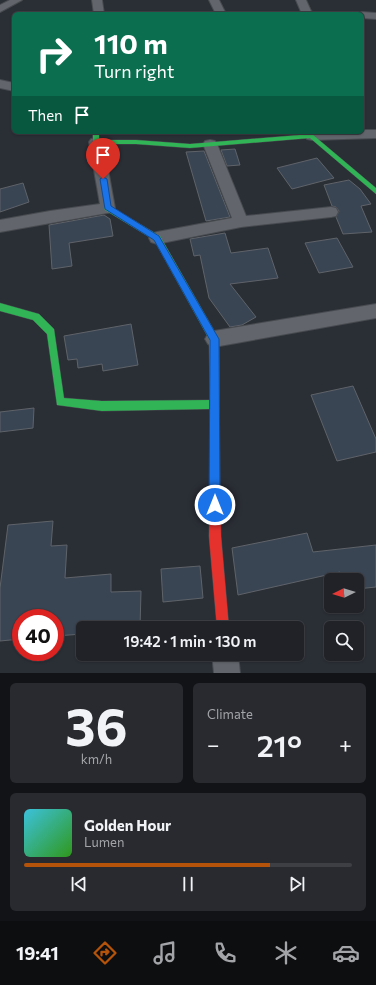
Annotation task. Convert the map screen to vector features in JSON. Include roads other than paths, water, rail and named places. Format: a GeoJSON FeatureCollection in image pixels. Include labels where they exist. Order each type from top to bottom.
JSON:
{"type":"FeatureCollection","features":[{"type":"Feature","properties":{"kind":"street"},"geometry":{"type":"LineString","coordinates":[[0,9],[18,0]]}},
{"type":"Feature","properties":{"kind":"street"},"geometry":{"type":"LineString","coordinates":[[97,0],[98,12]]}},
{"type":"Feature","properties":{"kind":"street"},"geometry":{"type":"LineString","coordinates":[[214,0],[220,12]]}},
{"type":"Feature","properties":{"kind":"street"},"geometry":{"type":"LineString","coordinates":[[301,0],[306,12]]}},
{"type":"Feature","properties":{"kind":"street"},"geometry":{"type":"LineString","coordinates":[[364,15],[376,16]]}},
{"type":"Feature","properties":{"kind":"street"},"geometry":{"type":"LineString","coordinates":[[0,84],[12,86]]}},
{"type":"Feature","properties":{"kind":"street"},"geometry":{"type":"LineString","coordinates":[[108,208],[96,137],[190,146],[312,136],[376,134]]}},
{"type":"Feature","properties":{"kind":"street"},"geometry":{"type":"LineString","coordinates":[[312,136],[376,192]]}},
{"type":"Feature","properties":{"kind":"street"},"geometry":{"type":"LineString","coordinates":[[210,144],[241,222]]}},
{"type":"Feature","properties":{"kind":"street"},"geometry":{"type":"LineString","coordinates":[[0,226],[50,216],[108,208],[157,238],[214,339],[215,536],[222,621]]}},
{"type":"Feature","properties":{"kind":"street"},"geometry":{"type":"LineString","coordinates":[[157,238],[241,222],[331,212]]}},
{"type":"Feature","properties":{"kind":"street"},"geometry":{"type":"LineString","coordinates":[[0,307],[36,318],[51,332],[60,402],[102,406],[215,404]]}},
{"type":"Feature","properties":{"kind":"street"},"geometry":{"type":"LineString","coordinates":[[214,339],[376,312]]}},
{"type":"Feature","properties":{"kind":"street"},"geometry":{"type":"LineString","coordinates":[[225,661],[226,673]]}}]}
